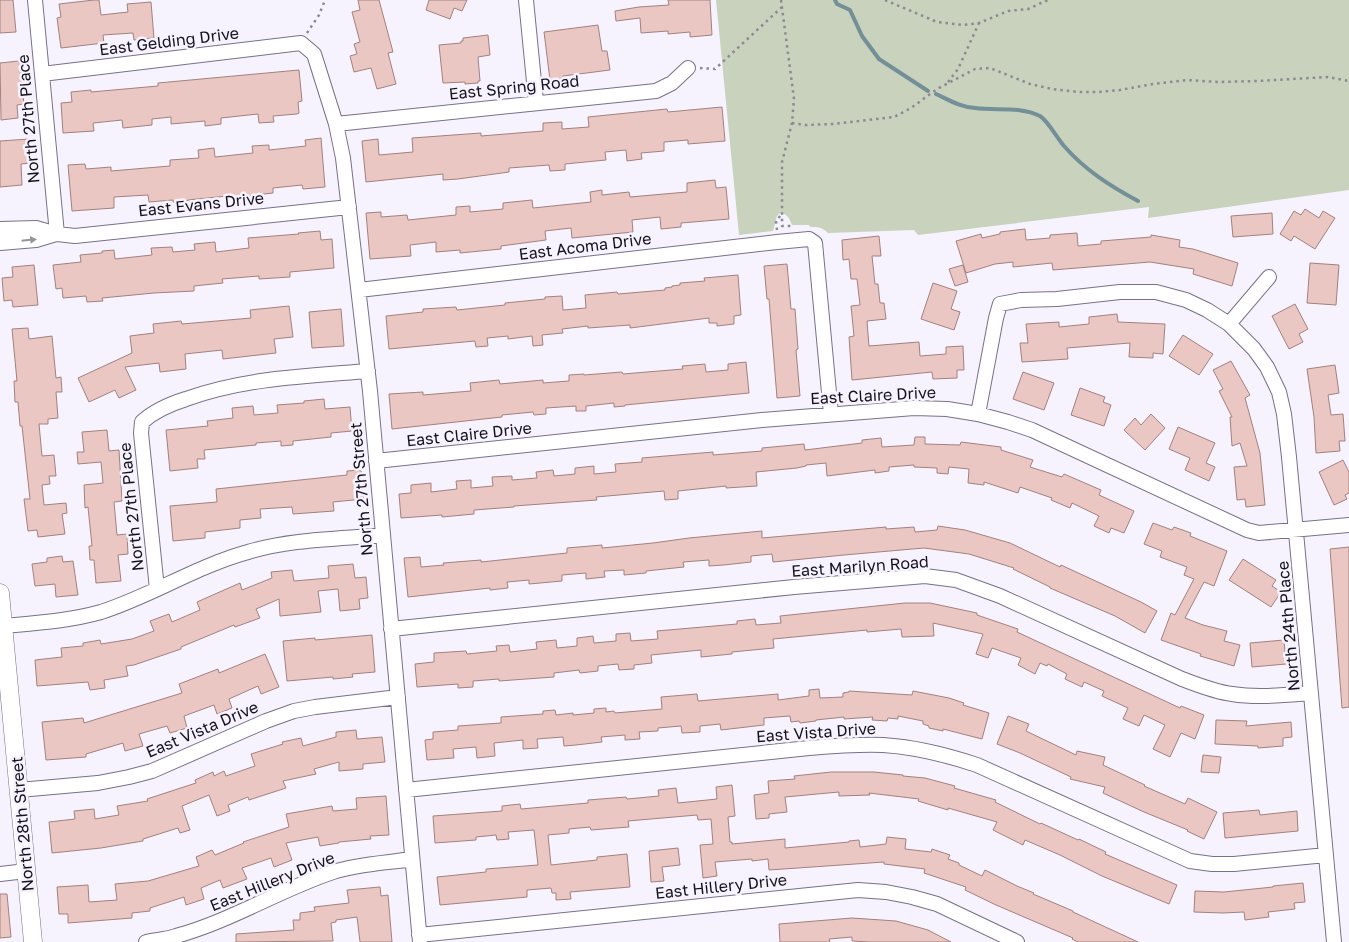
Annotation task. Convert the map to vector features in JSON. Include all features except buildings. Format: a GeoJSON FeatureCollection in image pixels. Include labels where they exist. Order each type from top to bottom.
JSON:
{"type":"FeatureCollection","features":[{"type":"Feature","properties":{"kind":"street","name":"North 27th Place"},"geometry":{"type":"LineString","coordinates":[[35,0],[57,234]]}},
{"type":"Feature","properties":{"kind":"street"},"geometry":{"type":"LineString","coordinates":[[526,0],[536,102]]}},
{"type":"Feature","properties":{"kind":"street","name":"East Gelding Drive"},"geometry":{"type":"LineString","coordinates":[[42,74],[300,43]]}},
{"type":"Feature","properties":{"kind":"street","name":"North 27th Street"},"geometry":{"type":"LineString","coordinates":[[300,43],[314,54],[336,124],[343,158],[368,372],[420,938]]}},
{"type":"Feature","properties":{"kind":"street","name":"East Spring Road"},"geometry":{"type":"LineString","coordinates":[[336,124],[656,90],[672,83],[688,68]]}},
{"type":"Feature","properties":{"kind":"street","name":"East Evans Drive"},"geometry":{"type":"LineString","coordinates":[[0,229],[36,228],[57,234],[75,236],[349,207]]}},
{"type":"Feature","properties":{"kind":"street","name":"East Evans Drive"},"geometry":{"type":"LineString","coordinates":[[0,243],[36,240],[57,234]]}},
{"type":"Feature","properties":{"kind":"street"},"geometry":{"type":"LineString","coordinates":[[812,241],[831,414]]}},
{"type":"Feature","properties":{"kind":"street","name":"East Acoma Drive"},"geometry":{"type":"LineString","coordinates":[[359,290],[777,242],[812,241]]}},
{"type":"Feature","properties":{"kind":"street"},"geometry":{"type":"LineString","coordinates":[[978,414],[1000,304],[1021,300],[1057,299],[1120,292],[1156,292],[1193,303],[1229,324],[1269,277]]}},
{"type":"Feature","properties":{"kind":"street","name":"North 24th Place"},"geometry":{"type":"LineString","coordinates":[[1229,324],[1254,349],[1267,367],[1279,392],[1284,414],[1334,942]]}},
{"type":"Feature","properties":{"kind":"street","name":"North 27th Place"},"geometry":{"type":"LineString","coordinates":[[157,589],[141,433],[142,422],[150,415],[175,403],[218,388],[245,383],[368,372]]}},
{"type":"Feature","properties":{"kind":"street","name":"East Claire Drive"},"geometry":{"type":"LineString","coordinates":[[376,462],[752,421],[914,408],[947,409],[978,414],[1032,430],[1247,530],[1259,533],[1349,525]]}},
{"type":"Feature","properties":{"kind":"street"},"geometry":{"type":"LineString","coordinates":[[3,626],[73,619],[116,606],[216,562],[276,545],[383,535]]}},
{"type":"Feature","properties":{"kind":"street","name":"East Marilyn Road"},"geometry":{"type":"LineString","coordinates":[[391,629],[794,587],[925,576],[956,580],[1000,596],[1201,686],[1231,694],[1257,696],[1311,693]]}},
{"type":"Feature","properties":{"kind":"street","name":"North 28th Street"},"geometry":{"type":"LineString","coordinates":[[0,593],[3,626],[5,707],[19,790],[33,942]]}},
{"type":"Feature","properties":{"kind":"street","name":"East Vista Drive"},"geometry":{"type":"LineString","coordinates":[[19,790],[98,783],[129,777],[152,771],[266,721],[294,711],[398,697]]}},
{"type":"Feature","properties":{"kind":"street","name":"East Vista Drive"},"geometry":{"type":"LineString","coordinates":[[406,790],[846,744],[884,745],[947,755],[977,765],[1190,861],[1234,864],[1326,856]]}},
{"type":"Feature","properties":{"kind":"street","name":"East Hillery Drive"},"geometry":{"type":"LineString","coordinates":[[146,942],[176,936],[208,925],[306,882],[334,872],[412,859]]}},
{"type":"Feature","properties":{"kind":"street"},"geometry":{"type":"LineString","coordinates":[[0,874],[26,871]]}},
{"type":"Feature","properties":{"kind":"street","name":"East Hillery Drive"},"geometry":{"type":"LineString","coordinates":[[420,938],[858,890],[886,892],[937,904],[1017,942]]}},
{"type":"Feature","properties":{"kind":"path"},"geometry":{"type":"LineString","coordinates":[[300,43],[319,15],[325,0]]}},
{"type":"Feature","properties":{"kind":"path"},"geometry":{"type":"LineString","coordinates":[[781,0],[794,99],[792,123],[782,162],[782,226],[808,226],[812,241]]}},
{"type":"Feature","properties":{"kind":"path"},"geometry":{"type":"LineString","coordinates":[[884,0],[937,22],[963,25],[979,22],[1008,11],[1028,9],[1048,0]]}},
{"type":"Feature","properties":{"kind":"path"},"geometry":{"type":"LineString","coordinates":[[688,68],[715,69],[782,7]]}},
{"type":"Feature","properties":{"kind":"path"},"geometry":{"type":"LineString","coordinates":[[948,83],[958,68],[979,22]]}},
{"type":"Feature","properties":{"kind":"path"},"geometry":{"type":"LineString","coordinates":[[792,123],[805,125],[833,124],[894,117],[911,108],[937,89],[975,69],[990,68],[1030,84],[1079,92],[1120,90],[1188,80],[1218,82],[1328,77],[1349,81]]}},
{"type":"Feature","properties":{"kind":"path"},"geometry":{"type":"LineString","coordinates":[[777,242],[776,222],[782,214]]}},
{"type":"Feature","properties":{"kind":"green space"},"geometry":{"type":"Polygon","coordinates":[[[716,0],[1349,0],[1349,190],[1148,218],[1149,207],[918,235],[914,230],[828,233],[822,228],[810,227],[809,225],[792,225],[787,215],[780,213],[777,216],[773,231],[739,235],[716,0]]]}},
{"type":"Feature","properties":{"kind":"waterway"},"geometry":{"type":"LineString","coordinates":[[835,0],[837,4],[850,10],[862,36],[879,59],[928,91]]}},
{"type":"Feature","properties":{"kind":"waterway"},"geometry":{"type":"LineString","coordinates":[[936,94],[964,106],[1024,111],[1040,116],[1080,163],[1138,201]]}}]}
